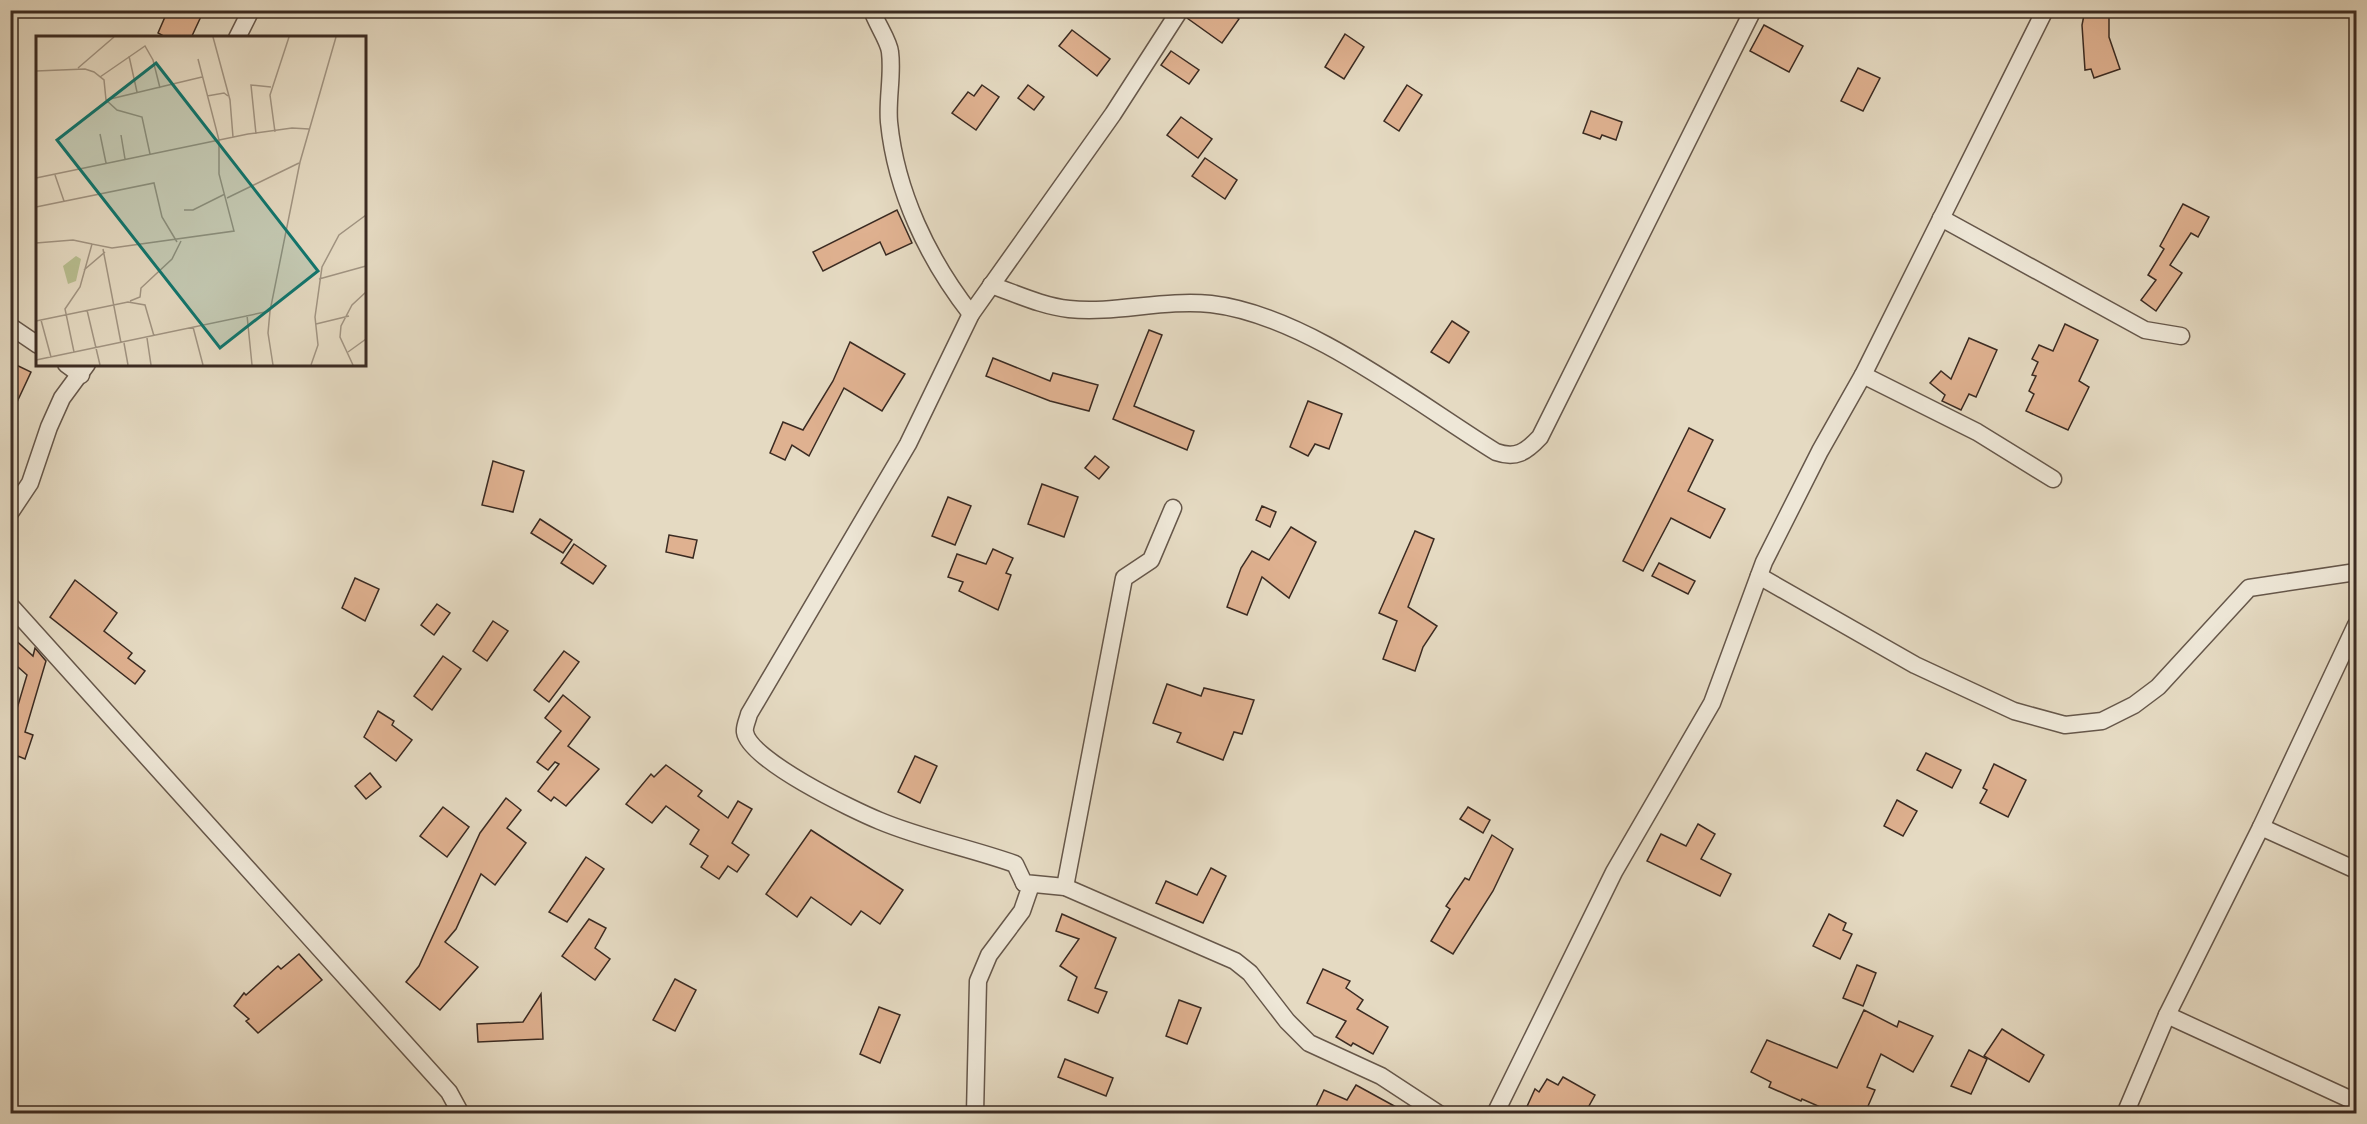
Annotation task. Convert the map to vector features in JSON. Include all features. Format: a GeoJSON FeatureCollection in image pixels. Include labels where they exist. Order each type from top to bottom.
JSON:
{"type":"FeatureCollection","features":[{"type":"Feature","properties":{"kind":"street"},"geometry":{"type":"LineString","coordinates":[[238,36],[251,10]]}},
{"type":"Feature","properties":{"kind":"street"},"geometry":{"type":"LineString","coordinates":[[872,10],[876,26],[890,50],[889,118],[892,151],[910,208],[927,248],[943,276],[971,314]]}},
{"type":"Feature","properties":{"kind":"street"},"geometry":{"type":"LineString","coordinates":[[975,1113],[978,981],[988,955],[1022,911],[1031,885],[1024,883],[1015,864],[881,822],[819,791],[762,756],[750,743],[745,731],[749,714],[908,444],[971,314],[1113,114],[1180,10]]}},
{"type":"Feature","properties":{"kind":"street"},"geometry":{"type":"LineString","coordinates":[[991,285],[1050,306],[1072,310],[1210,304],[1246,311],[1301,333],[1348,358],[1496,452],[1506,456],[1519,455],[1540,437],[1753,10]]}},
{"type":"Feature","properties":{"kind":"street"},"geometry":{"type":"LineString","coordinates":[[1495,1113],[1614,872],[1712,703],[1760,576],[1820,451],[1863,375],[2045,10]]}},
{"type":"Feature","properties":{"kind":"street"},"geometry":{"type":"LineString","coordinates":[[1941,218],[2145,330],[2181,336]]}},
{"type":"Feature","properties":{"kind":"street"},"geometry":{"type":"LineString","coordinates":[[10,326],[36,344]]}},
{"type":"Feature","properties":{"kind":"street"},"geometry":{"type":"LineString","coordinates":[[10,513],[30,483],[49,427],[62,398],[84,370]]}},
{"type":"Feature","properties":{"kind":"street"},"geometry":{"type":"LineString","coordinates":[[1863,375],[1977,432],[2053,480]]}},
{"type":"Feature","properties":{"kind":"street"},"geometry":{"type":"LineString","coordinates":[[1065,887],[1074,830],[1124,578],[1151,560],[1173,508]]}},
{"type":"Feature","properties":{"kind":"street"},"geometry":{"type":"LineString","coordinates":[[1760,576],[1914,665],[2014,711],[2066,724],[2102,721],[2134,705],[2150,693],[2249,588],[2356,572]]}},
{"type":"Feature","properties":{"kind":"street"},"geometry":{"type":"LineString","coordinates":[[10,605],[449,1092],[461,1113]]}},
{"type":"Feature","properties":{"kind":"street"},"geometry":{"type":"LineString","coordinates":[[2125,1113],[2166,1015],[2261,827],[2356,625]]}},
{"type":"Feature","properties":{"kind":"street"},"geometry":{"type":"LineString","coordinates":[[2261,827],[2356,870]]}},
{"type":"Feature","properties":{"kind":"street"},"geometry":{"type":"LineString","coordinates":[[1024,883],[1065,887],[1235,961],[1250,973],[1287,1021],[1309,1042],[1381,1076],[1439,1113]]}},
{"type":"Feature","properties":{"kind":"street"},"geometry":{"type":"LineString","coordinates":[[2166,1015],[2356,1102]]}},
{"type":"Feature","properties":{"kind":"building"},"geometry":{"type":"Polygon","coordinates":[[[168,10],[204,10],[192,36],[163,36],[158,33],[168,10]]]}},
{"type":"Feature","properties":{"kind":"building"},"geometry":{"type":"Polygon","coordinates":[[[1190,10],[1227,10],[1239,19],[1222,43],[1187,18],[1190,10]]]}},
{"type":"Feature","properties":{"kind":"building"},"geometry":{"type":"Polygon","coordinates":[[[2085,10],[2109,10],[2109,37],[2120,69],[2094,78],[2091,69],[2085,70],[2082,25],[2085,10]]]}},
{"type":"Feature","properties":{"kind":"building"},"geometry":{"type":"Polygon","coordinates":[[[1764,25],[1803,46],[1789,72],[1750,51],[1764,25]]]}},
{"type":"Feature","properties":{"kind":"building"},"geometry":{"type":"Polygon","coordinates":[[[1072,30],[1110,59],[1097,76],[1059,46],[1072,30]]]}},
{"type":"Feature","properties":{"kind":"building"},"geometry":{"type":"Polygon","coordinates":[[[1345,34],[1364,47],[1344,79],[1325,67],[1345,34]]]}},
{"type":"Feature","properties":{"kind":"building"},"geometry":{"type":"Polygon","coordinates":[[[1171,51],[1199,70],[1189,84],[1161,65],[1171,51]]]}},
{"type":"Feature","properties":{"kind":"building"},"geometry":{"type":"Polygon","coordinates":[[[1858,68],[1880,78],[1863,111],[1841,101],[1858,68]]]}},
{"type":"Feature","properties":{"kind":"building"},"geometry":{"type":"Polygon","coordinates":[[[982,85],[999,97],[976,130],[952,113],[968,92],[974,96],[982,85]]]}},
{"type":"Feature","properties":{"kind":"building"},"geometry":{"type":"Polygon","coordinates":[[[1028,85],[1044,97],[1034,110],[1018,98],[1028,85]]]}},
{"type":"Feature","properties":{"kind":"building"},"geometry":{"type":"Polygon","coordinates":[[[1407,85],[1422,95],[1399,131],[1384,121],[1407,85]]]}},
{"type":"Feature","properties":{"kind":"building"},"geometry":{"type":"Polygon","coordinates":[[[1591,111],[1622,122],[1616,140],[1602,135],[1600,139],[1583,133],[1591,111]]]}},
{"type":"Feature","properties":{"kind":"building"},"geometry":{"type":"Polygon","coordinates":[[[1181,117],[1212,139],[1198,158],[1167,135],[1181,117]]]}},
{"type":"Feature","properties":{"kind":"building"},"geometry":{"type":"Polygon","coordinates":[[[1205,158],[1237,180],[1225,199],[1192,176],[1205,158]]]}},
{"type":"Feature","properties":{"kind":"building"},"geometry":{"type":"Polygon","coordinates":[[[2183,204],[2209,217],[2198,237],[2191,233],[2170,265],[2182,273],[2156,311],[2141,300],[2156,280],[2148,275],[2164,249],[2160,246],[2183,204]]]}},
{"type":"Feature","properties":{"kind":"building"},"geometry":{"type":"Polygon","coordinates":[[[897,210],[912,243],[886,255],[880,242],[823,271],[813,252],[897,210]]]}},
{"type":"Feature","properties":{"kind":"building"},"geometry":{"type":"Polygon","coordinates":[[[1452,321],[1469,332],[1449,363],[1431,352],[1452,321]]]}},
{"type":"Feature","properties":{"kind":"building"},"geometry":{"type":"Polygon","coordinates":[[[2065,324],[2098,340],[2079,381],[2089,387],[2068,430],[2026,411],[2034,394],[2029,391],[2036,376],[2032,375],[2038,362],[2032,359],[2039,345],[2053,351],[2065,324]]]}},
{"type":"Feature","properties":{"kind":"building"},"geometry":{"type":"Polygon","coordinates":[[[1149,330],[1162,335],[1134,406],[1194,431],[1187,450],[1113,419],[1149,330]]]}},
{"type":"Feature","properties":{"kind":"building"},"geometry":{"type":"Polygon","coordinates":[[[1969,338],[1997,350],[1976,397],[1969,394],[1961,410],[1942,401],[1945,395],[1930,383],[1941,371],[1951,379],[1969,338]]]}},
{"type":"Feature","properties":{"kind":"building"},"geometry":{"type":"Polygon","coordinates":[[[850,342],[905,374],[882,411],[844,388],[809,456],[792,445],[785,460],[770,453],[783,422],[803,430],[833,381],[850,342]]]}},
{"type":"Feature","properties":{"kind":"building"},"geometry":{"type":"Polygon","coordinates":[[[993,358],[1050,381],[1053,373],[1098,385],[1089,411],[1050,401],[986,376],[993,358]]]}},
{"type":"Feature","properties":{"kind":"building"},"geometry":{"type":"Polygon","coordinates":[[[10,362],[31,372],[10,417],[10,362]]]}},
{"type":"Feature","properties":{"kind":"building"},"geometry":{"type":"Polygon","coordinates":[[[1308,401],[1342,414],[1329,449],[1315,444],[1308,456],[1290,447],[1308,401]]]}},
{"type":"Feature","properties":{"kind":"building"},"geometry":{"type":"Polygon","coordinates":[[[1689,428],[1713,440],[1688,491],[1725,509],[1710,538],[1671,518],[1643,571],[1623,561],[1689,428]]]}},
{"type":"Feature","properties":{"kind":"building"},"geometry":{"type":"Polygon","coordinates":[[[1095,456],[1109,467],[1099,479],[1085,468],[1095,456]]]}},
{"type":"Feature","properties":{"kind":"building"},"geometry":{"type":"Polygon","coordinates":[[[493,461],[524,471],[513,512],[482,505],[493,461]]]}},
{"type":"Feature","properties":{"kind":"building"},"geometry":{"type":"Polygon","coordinates":[[[1042,484],[1078,497],[1064,537],[1028,524],[1042,484]]]}},
{"type":"Feature","properties":{"kind":"building"},"geometry":{"type":"Polygon","coordinates":[[[948,497],[971,506],[955,545],[932,536],[948,497]]]}},
{"type":"Feature","properties":{"kind":"building"},"geometry":{"type":"Polygon","coordinates":[[[1262,506],[1276,512],[1270,527],[1256,520],[1262,506]]]}},
{"type":"Feature","properties":{"kind":"building"},"geometry":{"type":"Polygon","coordinates":[[[540,519],[572,540],[563,553],[531,533],[540,519]]]}},
{"type":"Feature","properties":{"kind":"building"},"geometry":{"type":"Polygon","coordinates":[[[1291,527],[1316,542],[1289,598],[1262,577],[1247,615],[1227,607],[1241,568],[1252,551],[1269,560],[1291,527]]]}},
{"type":"Feature","properties":{"kind":"building"},"geometry":{"type":"Polygon","coordinates":[[[1415,531],[1434,539],[1408,607],[1437,626],[1423,647],[1415,671],[1383,659],[1397,621],[1379,613],[1415,531]]]}},
{"type":"Feature","properties":{"kind":"building"},"geometry":{"type":"Polygon","coordinates":[[[669,535],[697,540],[693,558],[666,552],[669,535]]]}},
{"type":"Feature","properties":{"kind":"building"},"geometry":{"type":"Polygon","coordinates":[[[574,544],[606,566],[593,584],[561,563],[574,544]]]}},
{"type":"Feature","properties":{"kind":"building"},"geometry":{"type":"Polygon","coordinates":[[[993,549],[1013,558],[1006,573],[1011,575],[998,610],[959,591],[963,582],[948,577],[957,554],[986,564],[993,549]]]}},
{"type":"Feature","properties":{"kind":"building"},"geometry":{"type":"Polygon","coordinates":[[[1659,563],[1695,581],[1688,594],[1652,576],[1659,563]]]}},
{"type":"Feature","properties":{"kind":"building"},"geometry":{"type":"Polygon","coordinates":[[[355,578],[379,589],[365,621],[342,608],[355,578]]]}},
{"type":"Feature","properties":{"kind":"building"},"geometry":{"type":"Polygon","coordinates":[[[75,580],[117,613],[104,631],[132,653],[128,658],[145,671],[135,684],[50,617],[75,580]]]}},
{"type":"Feature","properties":{"kind":"building"},"geometry":{"type":"Polygon","coordinates":[[[437,604],[450,613],[434,635],[421,625],[437,604]]]}},
{"type":"Feature","properties":{"kind":"building"},"geometry":{"type":"Polygon","coordinates":[[[493,621],[508,631],[487,661],[473,651],[493,621]]]}},
{"type":"Feature","properties":{"kind":"building"},"geometry":{"type":"Polygon","coordinates":[[[10,635],[33,656],[35,648],[46,661],[25,732],[33,735],[25,759],[18,756],[15,768],[10,767],[10,709],[16,712],[27,675],[10,660],[10,635]]]}},
{"type":"Feature","properties":{"kind":"building"},"geometry":{"type":"Polygon","coordinates":[[[564,651],[579,662],[549,702],[534,690],[564,651]]]}},
{"type":"Feature","properties":{"kind":"building"},"geometry":{"type":"Polygon","coordinates":[[[443,656],[461,669],[432,710],[414,696],[443,656]]]}},
{"type":"Feature","properties":{"kind":"building"},"geometry":{"type":"Polygon","coordinates":[[[1167,684],[1201,696],[1204,688],[1254,700],[1242,734],[1234,732],[1223,760],[1177,742],[1181,733],[1153,723],[1167,684]]]}},
{"type":"Feature","properties":{"kind":"building"},"geometry":{"type":"Polygon","coordinates":[[[563,695],[590,717],[568,746],[599,769],[566,806],[554,797],[551,801],[538,791],[559,764],[555,762],[548,770],[537,762],[561,731],[545,718],[563,695]]]}},
{"type":"Feature","properties":{"kind":"building"},"geometry":{"type":"Polygon","coordinates":[[[378,711],[394,721],[392,725],[412,740],[396,761],[364,737],[378,711]]]}},
{"type":"Feature","properties":{"kind":"building"},"geometry":{"type":"Polygon","coordinates":[[[1926,753],[1961,770],[1952,788],[1917,770],[1926,753]]]}},
{"type":"Feature","properties":{"kind":"building"},"geometry":{"type":"Polygon","coordinates":[[[915,756],[937,766],[920,803],[898,792],[915,756]]]}},
{"type":"Feature","properties":{"kind":"building"},"geometry":{"type":"Polygon","coordinates":[[[1994,764],[2026,780],[2008,817],[1980,803],[1987,790],[1983,788],[1994,764]]]}},
{"type":"Feature","properties":{"kind":"building"},"geometry":{"type":"Polygon","coordinates":[[[666,765],[702,791],[698,796],[728,818],[738,801],[752,809],[732,843],[749,855],[737,872],[728,866],[719,879],[701,867],[708,856],[690,844],[699,830],[666,806],[652,823],[626,804],[651,774],[654,777],[666,765]]]}},
{"type":"Feature","properties":{"kind":"building"},"geometry":{"type":"Polygon","coordinates":[[[370,773],[381,787],[366,799],[355,786],[370,773]]]}},
{"type":"Feature","properties":{"kind":"building"},"geometry":{"type":"Polygon","coordinates":[[[506,798],[521,810],[507,828],[526,843],[495,885],[481,874],[456,929],[445,942],[478,967],[440,1010],[406,982],[419,966],[480,833],[506,798]]]}},
{"type":"Feature","properties":{"kind":"building"},"geometry":{"type":"Polygon","coordinates":[[[1897,800],[1917,811],[1903,836],[1884,826],[1897,800]]]}},
{"type":"Feature","properties":{"kind":"building"},"geometry":{"type":"Polygon","coordinates":[[[443,807],[469,827],[447,857],[420,836],[443,807]]]}},
{"type":"Feature","properties":{"kind":"building"},"geometry":{"type":"Polygon","coordinates":[[[1468,807],[1490,820],[1483,833],[1460,819],[1468,807]]]}},
{"type":"Feature","properties":{"kind":"building"},"geometry":{"type":"Polygon","coordinates":[[[1698,824],[1715,834],[1701,859],[1731,874],[1720,896],[1647,861],[1661,834],[1686,846],[1698,824]]]}},
{"type":"Feature","properties":{"kind":"building"},"geometry":{"type":"Polygon","coordinates":[[[811,830],[903,890],[880,924],[861,911],[851,925],[811,897],[797,917],[766,894],[811,830]]]}},
{"type":"Feature","properties":{"kind":"building"},"geometry":{"type":"Polygon","coordinates":[[[1492,835],[1513,849],[1493,891],[1453,954],[1431,941],[1450,909],[1446,906],[1465,878],[1469,880],[1492,835]]]}},
{"type":"Feature","properties":{"kind":"building"},"geometry":{"type":"Polygon","coordinates":[[[586,857],[604,869],[567,922],[549,912],[586,857]]]}},
{"type":"Feature","properties":{"kind":"building"},"geometry":{"type":"Polygon","coordinates":[[[1211,868],[1226,876],[1203,923],[1156,903],[1166,881],[1197,895],[1211,868]]]}},
{"type":"Feature","properties":{"kind":"building"},"geometry":{"type":"Polygon","coordinates":[[[1062,914],[1116,938],[1095,988],[1107,992],[1098,1013],[1068,1000],[1077,977],[1060,966],[1079,939],[1056,931],[1062,914]]]}},
{"type":"Feature","properties":{"kind":"building"},"geometry":{"type":"Polygon","coordinates":[[[1829,914],[1846,923],[1843,930],[1852,934],[1840,959],[1813,946],[1829,914]]]}},
{"type":"Feature","properties":{"kind":"building"},"geometry":{"type":"Polygon","coordinates":[[[589,919],[606,928],[595,948],[610,959],[595,980],[562,956],[589,919]]]}},
{"type":"Feature","properties":{"kind":"building"},"geometry":{"type":"Polygon","coordinates":[[[299,954],[322,980],[258,1033],[246,1021],[249,1019],[234,1006],[244,993],[246,995],[278,966],[281,969],[299,954]]]}},
{"type":"Feature","properties":{"kind":"building"},"geometry":{"type":"Polygon","coordinates":[[[1857,965],[1876,973],[1863,1006],[1843,998],[1857,965]]]}},
{"type":"Feature","properties":{"kind":"building"},"geometry":{"type":"Polygon","coordinates":[[[1323,969],[1350,981],[1346,988],[1363,1000],[1357,1009],[1388,1027],[1373,1054],[1353,1043],[1351,1046],[1336,1037],[1346,1021],[1307,1003],[1323,969]]]}},
{"type":"Feature","properties":{"kind":"building"},"geometry":{"type":"Polygon","coordinates":[[[675,979],[696,990],[675,1031],[653,1020],[675,979]]]}},
{"type":"Feature","properties":{"kind":"building"},"geometry":{"type":"Polygon","coordinates":[[[541,994],[543,1039],[478,1042],[477,1024],[523,1022],[541,994]]]}},
{"type":"Feature","properties":{"kind":"building"},"geometry":{"type":"Polygon","coordinates":[[[1179,1000],[1201,1008],[1187,1044],[1166,1036],[1179,1000]]]}},
{"type":"Feature","properties":{"kind":"building"},"geometry":{"type":"Polygon","coordinates":[[[879,1007],[900,1015],[880,1063],[860,1054],[879,1007]]]}},
{"type":"Feature","properties":{"kind":"building"},"geometry":{"type":"Polygon","coordinates":[[[1864,1010],[1897,1027],[1899,1021],[1933,1036],[1913,1072],[1881,1054],[1867,1087],[1875,1090],[1865,1113],[1834,1113],[1769,1087],[1771,1082],[1751,1072],[1767,1040],[1837,1068],[1864,1010]]]}},
{"type":"Feature","properties":{"kind":"building"},"geometry":{"type":"Polygon","coordinates":[[[2002,1029],[2044,1055],[2029,1082],[1984,1056],[2002,1029]]]}},
{"type":"Feature","properties":{"kind":"building"},"geometry":{"type":"Polygon","coordinates":[[[1969,1050],[1987,1059],[1971,1094],[1951,1086],[1969,1050]]]}},
{"type":"Feature","properties":{"kind":"building"},"geometry":{"type":"Polygon","coordinates":[[[1065,1059],[1113,1078],[1106,1096],[1058,1077],[1065,1059]]]}},
{"type":"Feature","properties":{"kind":"building"},"geometry":{"type":"Polygon","coordinates":[[[1563,1077],[1595,1095],[1585,1113],[1524,1113],[1535,1089],[1539,1092],[1547,1079],[1558,1085],[1563,1077]]]}},
{"type":"Feature","properties":{"kind":"building"},"geometry":{"type":"Polygon","coordinates":[[[1356,1085],[1407,1113],[1313,1113],[1324,1090],[1347,1100],[1356,1085]]]}}]}
